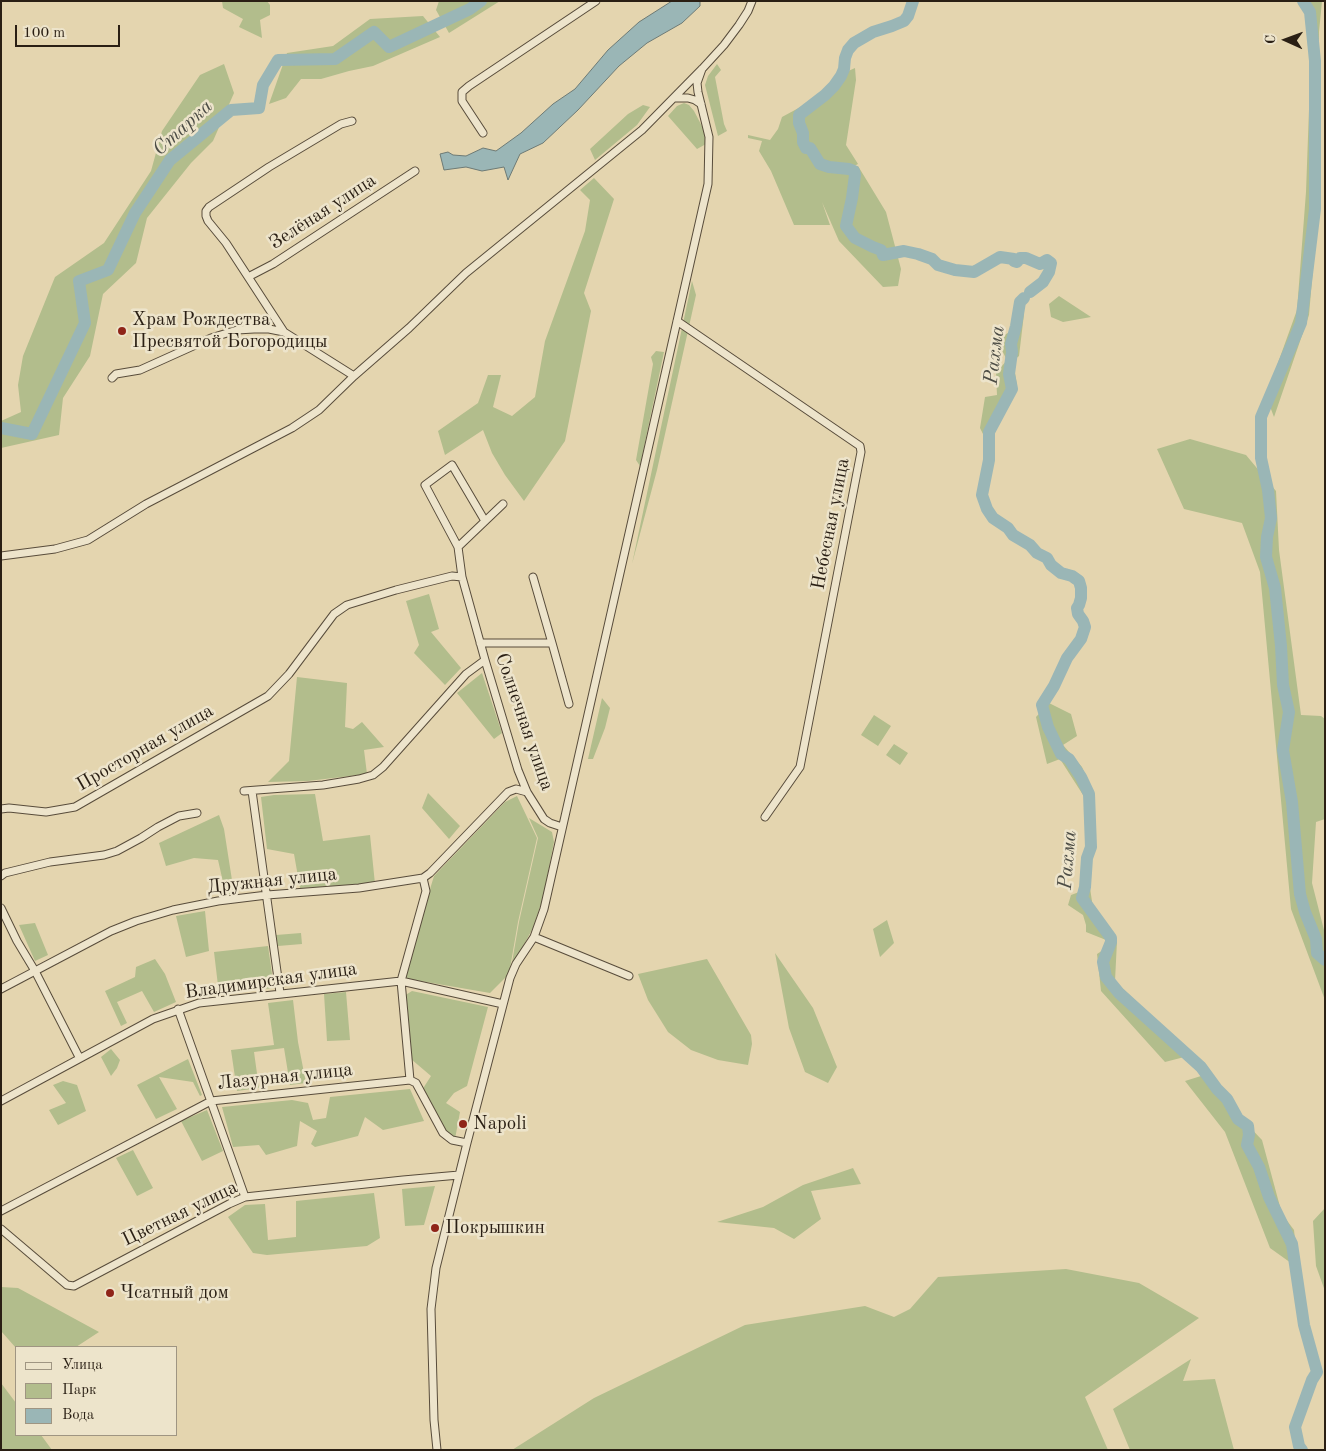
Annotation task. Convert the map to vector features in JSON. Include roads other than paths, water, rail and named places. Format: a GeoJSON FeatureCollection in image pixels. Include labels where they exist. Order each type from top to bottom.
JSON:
{"type":"FeatureCollection","features":[{"type":"Feature","properties":{"kind":"street"},"geometry":{"type":"LineString","coordinates":[[483,133],[462,101],[462,92],[596,1]]}},
{"type":"Feature","properties":{"kind":"street"},"geometry":{"type":"LineString","coordinates":[[1,556],[55,549],[88,540],[146,504],[292,428],[319,410],[466,273],[642,130],[724,45],[748,11],[752,1]]}},
{"type":"Feature","properties":{"kind":"street"},"geometry":{"type":"LineString","coordinates":[[436,1450],[431,1328],[432,1293],[441,1245],[510,978],[516,964],[534,937],[544,908],[708,184],[709,137],[697,83],[702,69]]}},
{"type":"Feature","properties":{"kind":"street"},"geometry":{"type":"LineString","coordinates":[[674,98],[688,98],[701,104]]}},
{"type":"Feature","properties":{"kind":"street"},"geometry":{"type":"LineString","coordinates":[[284,332],[226,243],[208,221],[206,211],[209,207],[269,167],[341,124],[352,120]]}},
{"type":"Feature","properties":{"kind":"street","name":"Зелёная улица"},"geometry":{"type":"LineString","coordinates":[[248,277],[273,264],[415,171]]}},
{"type":"Feature","properties":{"kind":"street","name":"Небесная улица"},"geometry":{"type":"LineString","coordinates":[[676,321],[860,446],[861,452],[800,767],[765,817]]}},
{"type":"Feature","properties":{"kind":"street"},"geometry":{"type":"LineString","coordinates":[[112,378],[116,374],[140,370],[211,338],[237,330],[254,328],[284,332],[354,376]]}},
{"type":"Feature","properties":{"kind":"street","name":"Солнечная улица"},"geometry":{"type":"LineString","coordinates":[[485,521],[452,465],[425,484],[458,547],[462,577],[518,770],[527,792],[544,819],[562,828]]}},
{"type":"Feature","properties":{"kind":"street"},"geometry":{"type":"LineString","coordinates":[[458,547],[503,504]]}},
{"type":"Feature","properties":{"kind":"street","name":"Просторная улица"},"geometry":{"type":"LineString","coordinates":[[1,810],[9,808],[46,812],[75,807],[268,696],[289,674],[334,614],[347,605],[452,576],[462,577]]}},
{"type":"Feature","properties":{"kind":"street"},"geometry":{"type":"LineString","coordinates":[[533,576],[570,704]]}},
{"type":"Feature","properties":{"kind":"street","name":"Солнечная улица"},"geometry":{"type":"LineString","coordinates":[[480,643],[552,642]]}},
{"type":"Feature","properties":{"kind":"street"},"geometry":{"type":"LineString","coordinates":[[244,791],[323,786],[373,775],[383,767],[466,674],[485,660]]}},
{"type":"Feature","properties":{"kind":"street"},"geometry":{"type":"LineString","coordinates":[[467,1144],[452,1140],[443,1133],[416,1083],[410,1080],[401,981],[426,891],[424,878],[508,792],[516,789],[527,792]]}},
{"type":"Feature","properties":{"kind":"street"},"geometry":{"type":"LineString","coordinates":[[252,791],[280,993]]}},
{"type":"Feature","properties":{"kind":"street"},"geometry":{"type":"LineString","coordinates":[[1,876],[50,862],[117,852],[172,820],[186,814],[197,813]]}},
{"type":"Feature","properties":{"kind":"street","name":"Дружная улица"},"geometry":{"type":"LineString","coordinates":[[1,989],[111,931],[173,910],[218,901],[359,888],[424,878]]}},
{"type":"Feature","properties":{"kind":"street"},"geometry":{"type":"LineString","coordinates":[[1,908],[79,1057]]}},
{"type":"Feature","properties":{"kind":"street"},"geometry":{"type":"LineString","coordinates":[[534,937],[629,976]]}},
{"type":"Feature","properties":{"kind":"street","name":"Владимирская улица"},"geometry":{"type":"LineString","coordinates":[[1,1101],[153,1018],[199,1003],[401,981],[503,1004]]}},
{"type":"Feature","properties":{"kind":"street"},"geometry":{"type":"LineString","coordinates":[[178,1010],[245,1197]]}},
{"type":"Feature","properties":{"kind":"street","name":"Лазурная улица"},"geometry":{"type":"LineString","coordinates":[[1,1211],[211,1101],[410,1080]]}},
{"type":"Feature","properties":{"kind":"street","name":"Цветная улица"},"geometry":{"type":"LineString","coordinates":[[1,1229],[67,1285],[74,1286],[245,1197],[459,1175]]}},
{"type":"Feature","properties":{"kind":"water"},"geometry":{"type":"Polygon","coordinates":[[[672,1],[700,1],[700,6],[682,23],[647,43],[619,66],[578,110],[543,143],[520,154],[508,180],[504,167],[482,171],[466,167],[444,170],[440,154],[448,152],[453,155],[466,156],[483,148],[496,151],[521,133],[553,104],[575,89],[608,50],[639,22],[672,1]]]}},
{"type":"Feature","properties":{"kind":"waterway","name":"Старка"},"geometry":{"type":"LineString","coordinates":[[1,428],[32,434],[85,323],[79,281],[108,270],[135,213],[170,160],[231,110],[259,108],[263,85],[278,60],[335,59],[374,32],[389,47],[470,9],[481,1]]}},
{"type":"Feature","properties":{"kind":"waterway","name":"Рахма"},"geometry":{"type":"LineString","coordinates":[[913,1],[908,16],[904,21],[873,32],[854,43],[848,50],[844,69],[834,86],[799,115],[803,142],[806,148],[810,148],[820,164],[854,171],[852,198],[846,226],[855,238],[881,250],[883,255],[904,251],[932,259],[938,265],[955,270],[974,272],[1000,257],[1014,259],[1017,262],[1020,258],[1026,258],[1040,264],[1047,260],[1051,263],[1049,272],[1043,282],[1030,292]]}},
{"type":"Feature","properties":{"kind":"waterway"},"geometry":{"type":"LineString","coordinates":[[1303,1],[1310,12],[1315,61],[1315,209],[1301,323],[1261,417],[1261,458],[1268,490],[1271,518],[1267,537],[1266,557],[1275,588],[1283,685],[1289,712],[1283,750],[1292,802],[1300,894],[1316,939],[1317,953],[1325,960]]}},
{"type":"Feature","properties":{"kind":"waterway","name":"Рахма"},"geometry":{"type":"LineString","coordinates":[[1024,298],[1020,302],[1011,344],[1012,352],[1009,374],[1012,389],[989,432],[989,460],[982,495],[987,509],[993,518],[1008,528],[1013,535],[1030,545],[1037,553],[1047,558],[1051,565],[1061,573],[1072,576],[1079,581],[1081,598],[1077,608],[1085,627],[1081,639],[1067,658],[1054,686],[1042,705],[1048,727],[1061,754],[1069,759],[1089,794],[1091,847],[1087,858],[1085,887],[1082,898],[1111,938],[1103,962],[1106,977],[1119,993],[1201,1067],[1227,1099],[1238,1119],[1248,1126],[1247,1145],[1259,1167],[1269,1197],[1292,1244],[1304,1325],[1317,1372],[1312,1380],[1295,1427],[1299,1446],[1302,1450]]}},
{"type":"Feature","properties":{"kind":"place","name":"Храм Рождества Пресвятой Богородицы"},"geometry":{"type":"Point","coordinates":[122,331]}},
{"type":"Feature","properties":{"kind":"place","name":"Napoli"},"geometry":{"type":"Point","coordinates":[463,1124]}},
{"type":"Feature","properties":{"kind":"place","name":"Покрышкин"},"geometry":{"type":"Point","coordinates":[435,1228]}},
{"type":"Feature","properties":{"kind":"place","name":"Чсатный дом"},"geometry":{"type":"Point","coordinates":[110,1293]}}]}
